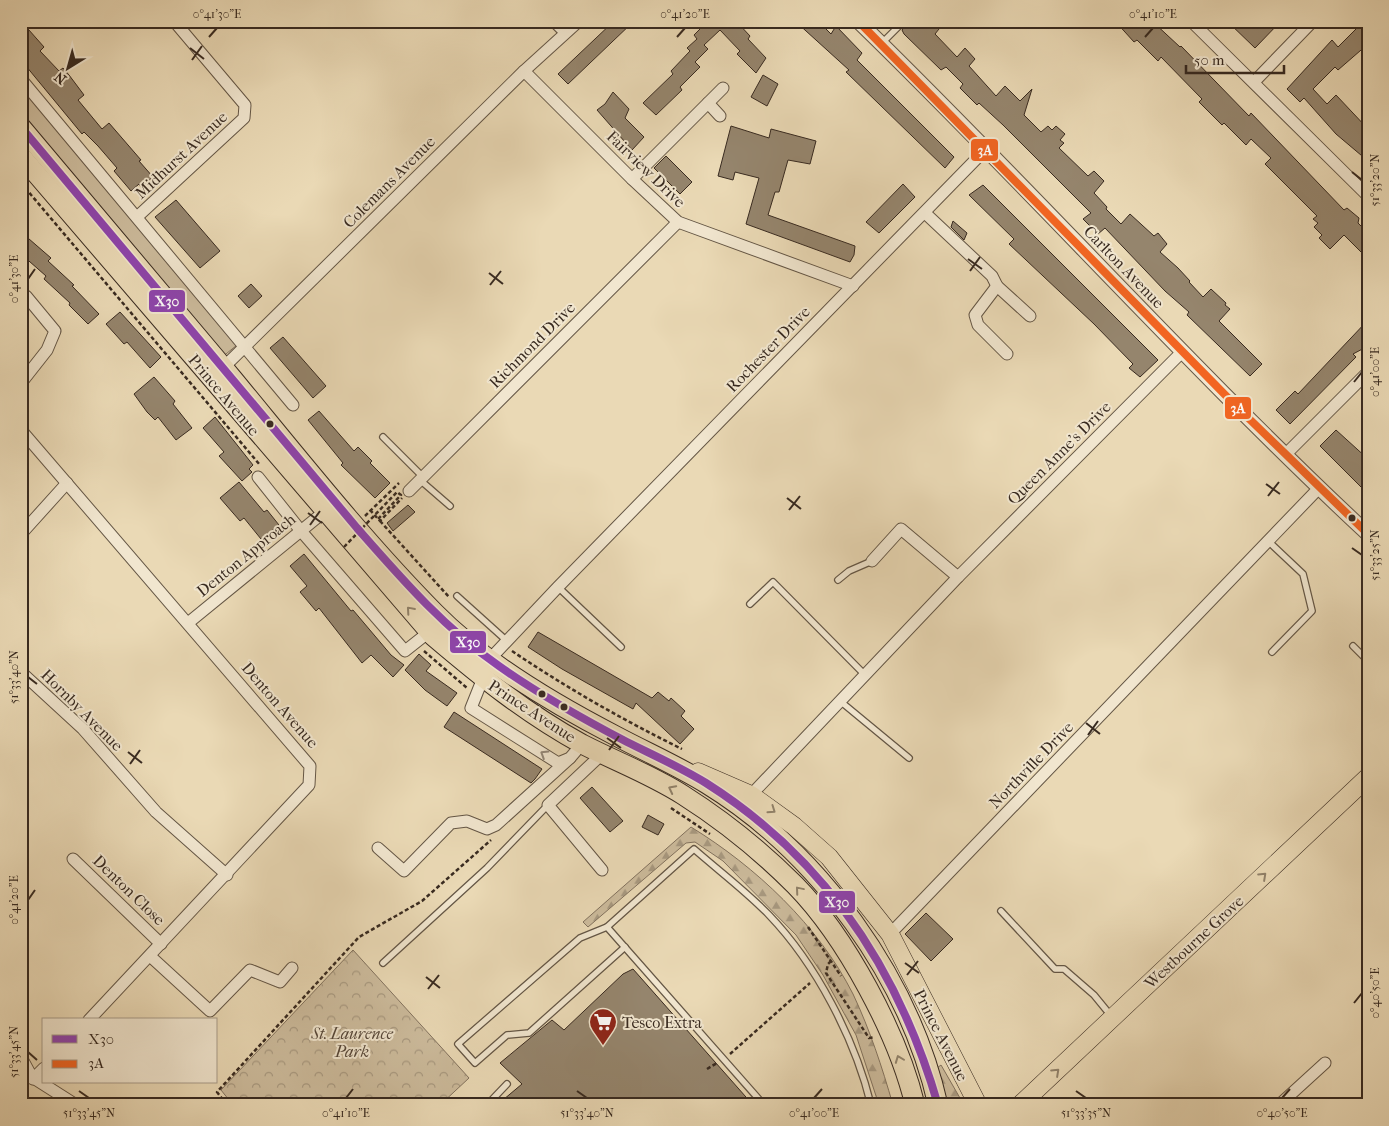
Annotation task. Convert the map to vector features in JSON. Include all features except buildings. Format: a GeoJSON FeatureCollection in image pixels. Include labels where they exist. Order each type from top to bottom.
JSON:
{"type":"FeatureCollection","features":[{"type":"Feature","properties":{"kind":"highway","name":"Prince Avenue"},"geometry":{"type":"LineString","coordinates":[[21,127],[356,526],[438,616],[490,659],[547,699],[706,784],[753,816],[817,876],[876,954],[908,1012],[933,1084],[938,1105]]}},
{"type":"Feature","properties":{"kind":"highway","name":"Prince Avenue"},"geometry":{"type":"LineString","coordinates":[[21,156],[324,512],[422,637],[482,678],[576,751],[602,754],[682,794],[746,839],[796,886],[838,940],[883,1016],[915,1105]]}},
{"type":"Feature","properties":{"kind":"main road","name":"Prince Avenue"},"geometry":{"type":"LineString","coordinates":[[633,745],[751,795],[794,826],[829,857],[890,934],[966,1086],[978,1105]]}},
{"type":"Feature","properties":{"kind":"main road","name":"Westbourne Grove"},"geometry":{"type":"LineString","coordinates":[[1020,1105],[1368,777]]}},
{"type":"Feature","properties":{"kind":"street","name":"Midhurst Avenue"},"geometry":{"type":"LineString","coordinates":[[137,217],[244,118],[245,105],[174,21]]}},
{"type":"Feature","properties":{"kind":"street","name":"Colemans Avenue"},"geometry":{"type":"LineString","coordinates":[[223,368],[524,71],[578,21]]}},
{"type":"Feature","properties":{"kind":"street","name":"Carlton Avenue"},"geometry":{"type":"LineString","coordinates":[[858,21],[987,148],[1182,352],[1368,534]]}},
{"type":"Feature","properties":{"kind":"street"},"geometry":{"type":"LineString","coordinates":[[1191,21],[1368,196]]}},
{"type":"Feature","properties":{"kind":"street"},"geometry":{"type":"LineString","coordinates":[[1254,82],[1313,21]]}},
{"type":"Feature","properties":{"kind":"street","name":"Fairview Drive"},"geometry":{"type":"LineString","coordinates":[[524,71],[632,179],[678,222],[853,286]]}},
{"type":"Feature","properties":{"kind":"street"},"geometry":{"type":"LineString","coordinates":[[21,79],[293,405]]}},
{"type":"Feature","properties":{"kind":"street"},"geometry":{"type":"LineString","coordinates":[[632,179],[723,88]]}},
{"type":"Feature","properties":{"kind":"street"},"geometry":{"type":"LineString","coordinates":[[708,103],[720,116]]}},
{"type":"Feature","properties":{"kind":"street","name":"Rochester Drive"},"geometry":{"type":"LineString","coordinates":[[490,659],[987,148]]}},
{"type":"Feature","properties":{"kind":"street"},"geometry":{"type":"LineString","coordinates":[[925,213],[992,276],[997,286],[1030,316]]}},
{"type":"Feature","properties":{"kind":"street","name":"Richmond Drive"},"geometry":{"type":"LineString","coordinates":[[409,491],[678,222]]}},
{"type":"Feature","properties":{"kind":"street"},"geometry":{"type":"LineString","coordinates":[[997,286],[975,315],[978,325],[1008,354]]}},
{"type":"Feature","properties":{"kind":"street"},"geometry":{"type":"LineString","coordinates":[[21,296],[26,296],[56,331],[47,350],[21,383]]}},
{"type":"Feature","properties":{"kind":"street","name":"Queen Anne's Drive"},"geometry":{"type":"LineString","coordinates":[[751,795],[958,577],[1182,352]]}},
{"type":"Feature","properties":{"kind":"street"},"geometry":{"type":"LineString","coordinates":[[1286,454],[1368,372]]}},
{"type":"Feature","properties":{"kind":"street","name":"Denton Avenue"},"geometry":{"type":"LineString","coordinates":[[21,430],[310,766],[310,785],[91,1018]]}},
{"type":"Feature","properties":{"kind":"street"},"geometry":{"type":"LineString","coordinates":[[259,471],[301,531],[405,651],[422,637]]}},
{"type":"Feature","properties":{"kind":"street"},"geometry":{"type":"LineString","coordinates":[[21,534],[67,483]]}},
{"type":"Feature","properties":{"kind":"street","name":"Northville Drive"},"geometry":{"type":"LineString","coordinates":[[890,934],[1319,488]]}},
{"type":"Feature","properties":{"kind":"street","name":"Denton Approach"},"geometry":{"type":"LineString","coordinates":[[188,623],[324,512]]}},
{"type":"Feature","properties":{"kind":"street"},"geometry":{"type":"LineString","coordinates":[[872,561],[901,528],[958,577]]}},
{"type":"Feature","properties":{"kind":"street","name":"Hornby Avenue"},"geometry":{"type":"LineString","coordinates":[[21,672],[83,729],[156,812],[227,875]]}},
{"type":"Feature","properties":{"kind":"street","name":"Prince Avenue"},"geometry":{"type":"LineString","coordinates":[[482,678],[471,708],[558,762],[576,751]]}},
{"type":"Feature","properties":{"kind":"street"},"geometry":{"type":"LineString","coordinates":[[378,848],[404,872],[450,823],[467,822],[487,829],[496,825],[576,751]]}},
{"type":"Feature","properties":{"kind":"street"},"geometry":{"type":"LineString","coordinates":[[602,754],[548,805],[602,870]]}},
{"type":"Feature","properties":{"kind":"street","name":"Denton Close"},"geometry":{"type":"LineString","coordinates":[[73,859],[162,944]]}},
{"type":"Feature","properties":{"kind":"street"},"geometry":{"type":"LineString","coordinates":[[150,956],[210,1011],[250,970],[280,982],[292,968]]}},
{"type":"Feature","properties":{"kind":"street"},"geometry":{"type":"LineString","coordinates":[[21,1056],[33,1079]]}},
{"type":"Feature","properties":{"kind":"street"},"geometry":{"type":"LineString","coordinates":[[1279,1105],[1325,1063]]}},
{"type":"Feature","properties":{"kind":"street"},"geometry":{"type":"LineString","coordinates":[[21,1070],[76,1105]]}},
{"type":"Feature","properties":{"kind":"street"},"geometry":{"type":"LineString","coordinates":[[33,1079],[42,1070]]}},
{"type":"Feature","properties":{"kind":"lane"},"geometry":{"type":"LineString","coordinates":[[550,21],[564,35]]}},
{"type":"Feature","properties":{"kind":"lane"},"geometry":{"type":"LineString","coordinates":[[881,44],[904,21]]}},
{"type":"Feature","properties":{"kind":"lane"},"geometry":{"type":"LineString","coordinates":[[383,437],[450,506]]}},
{"type":"Feature","properties":{"kind":"lane"},"geometry":{"type":"LineString","coordinates":[[1268,541],[1303,574],[1312,611],[1272,652]]}},
{"type":"Feature","properties":{"kind":"lane"},"geometry":{"type":"LineString","coordinates":[[838,580],[849,571],[872,561]]}},
{"type":"Feature","properties":{"kind":"lane"},"geometry":{"type":"LineString","coordinates":[[750,604],[773,582],[865,674]]}},
{"type":"Feature","properties":{"kind":"lane"},"geometry":{"type":"LineString","coordinates":[[558,587],[621,647]]}},
{"type":"Feature","properties":{"kind":"lane"},"geometry":{"type":"LineString","coordinates":[[457,596],[505,643]]}},
{"type":"Feature","properties":{"kind":"lane"},"geometry":{"type":"LineString","coordinates":[[1353,646],[1368,662]]}},
{"type":"Feature","properties":{"kind":"lane"},"geometry":{"type":"LineString","coordinates":[[840,701],[909,758]]}},
{"type":"Feature","properties":{"kind":"lane"},"geometry":{"type":"LineString","coordinates":[[383,962],[487,868],[548,805]]}},
{"type":"Feature","properties":{"kind":"lane"},"geometry":{"type":"LineString","coordinates":[[625,947],[529,1033],[507,1035],[475,1063],[458,1044],[580,938],[607,928],[694,849],[770,916],[816,979],[852,1042],[872,1105]]}},
{"type":"Feature","properties":{"kind":"lane"},"geometry":{"type":"LineString","coordinates":[[1001,911],[1054,969],[1064,969],[1094,995],[1114,1018]]}},
{"type":"Feature","properties":{"kind":"lane"},"geometry":{"type":"LineString","coordinates":[[607,928],[764,1105]]}},
{"type":"Feature","properties":{"kind":"lane"},"geometry":{"type":"LineString","coordinates":[[487,1105],[507,1084]]}},
{"type":"Feature","properties":{"kind":"path"},"geometry":{"type":"LineString","coordinates":[[21,183],[259,471]]}},
{"type":"Feature","properties":{"kind":"path"},"geometry":{"type":"LineString","coordinates":[[356,526],[370,510],[400,483],[409,491],[379,520]]}},
{"type":"Feature","properties":{"kind":"path"},"geometry":{"type":"LineString","coordinates":[[344,547],[369,524],[397,492],[401,496],[379,520]]}},
{"type":"Feature","properties":{"kind":"path"},"geometry":{"type":"LineString","coordinates":[[370,510],[442,591],[456,603]]}},
{"type":"Feature","properties":{"kind":"path"},"geometry":{"type":"LineString","coordinates":[[422,637],[475,696]]}},
{"type":"Feature","properties":{"kind":"path"},"geometry":{"type":"LineString","coordinates":[[505,643],[560,683],[626,722],[682,749]]}},
{"type":"Feature","properties":{"kind":"path"},"geometry":{"type":"LineString","coordinates":[[669,806],[710,834]]}},
{"type":"Feature","properties":{"kind":"path"},"geometry":{"type":"LineString","coordinates":[[227,1105],[217,1092],[359,937],[422,901],[497,835]]}},
{"type":"Feature","properties":{"kind":"path"},"geometry":{"type":"LineString","coordinates":[[806,924],[846,984]]}},
{"type":"Feature","properties":{"kind":"path"},"geometry":{"type":"LineString","coordinates":[[831,961],[828,964],[826,973],[869,1038],[876,1037],[872,1030]]}},
{"type":"Feature","properties":{"kind":"path"},"geometry":{"type":"LineString","coordinates":[[707,1069],[724,1060],[816,979],[826,973]]}},
{"type":"Feature","properties":{"kind":"green space"},"geometry":{"type":"Polygon","coordinates":[[[21,87],[237,345],[221,358],[21,114],[21,87]]]}},
{"type":"Feature","properties":{"kind":"green space"},"geometry":{"type":"Polygon","coordinates":[[[691,827],[739,860],[762,879],[804,921],[822,944],[853,994],[875,1049],[893,1105],[879,1105],[856,1035],[823,975],[796,935],[723,861],[695,842],[686,843],[588,927],[583,922],[691,827]]]}},
{"type":"Feature","properties":{"kind":"green space","name":"St. Laurence Park"},"geometry":{"type":"Polygon","coordinates":[[[353,950],[469,1078],[440,1105],[233,1105],[221,1090],[353,950]]]}},
{"type":"Feature","properties":{"kind":"green space"},"geometry":{"type":"Polygon","coordinates":[[[941,1065],[964,1105],[947,1105],[937,1068],[941,1065]]]}},
{"type":"Feature","properties":{"kind":"transit line","name":"3A"},"geometry":{"type":"LineString","coordinates":[[858,21],[1238,408],[1368,534]]}},
{"type":"Feature","properties":{"kind":"transit line","name":"X30"},"geometry":{"type":"LineString","coordinates":[[21,127],[357,528],[407,584],[442,619],[479,651],[514,677],[546,697],[706,783],[749,813],[787,846],[822,883],[852,922],[879,964],[902,1008],[922,1056],[938,1105]]}},
{"type":"Feature","properties":{"kind":"place","name":"Tesco Extra"},"geometry":{"type":"Point","coordinates":[603,1046]}}]}
